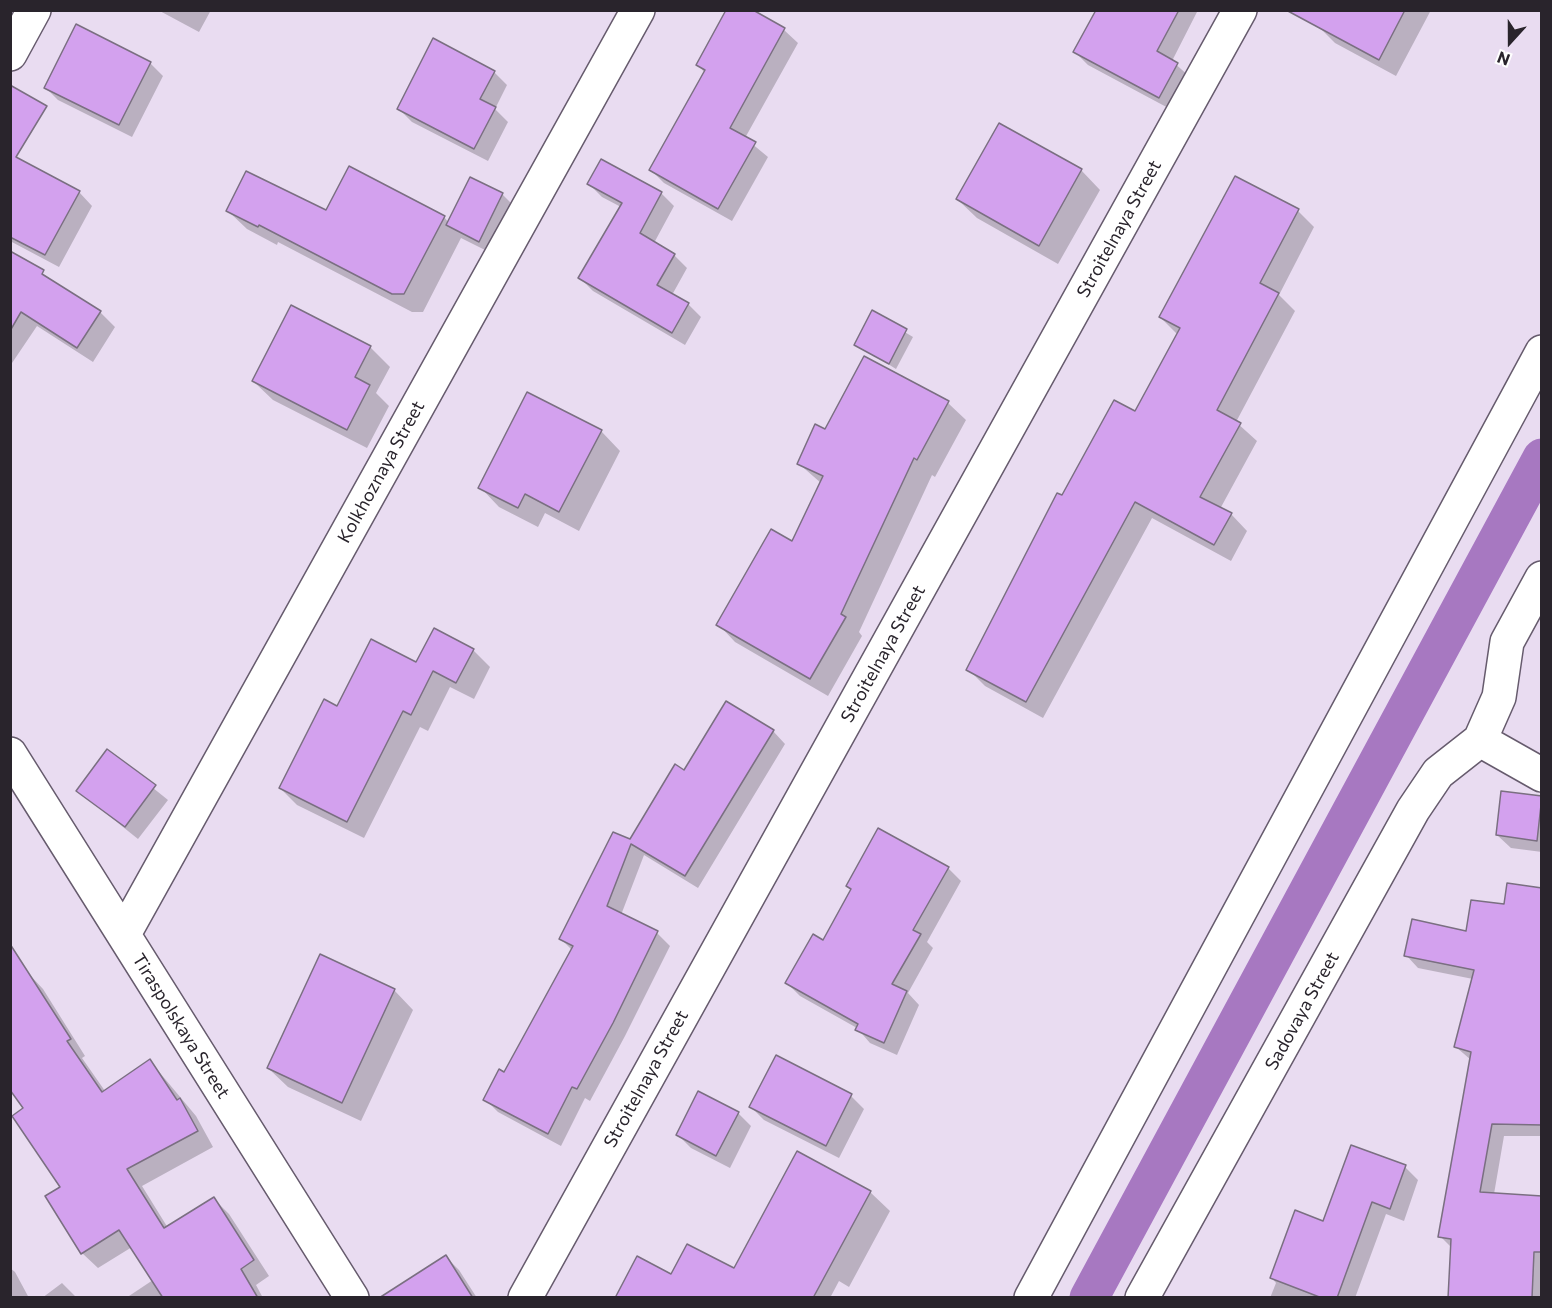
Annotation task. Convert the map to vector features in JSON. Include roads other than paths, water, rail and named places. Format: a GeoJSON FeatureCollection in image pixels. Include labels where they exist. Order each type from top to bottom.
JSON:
{"type":"FeatureCollection","features":[{"type":"Feature","properties":{"kind":"street"},"geometry":{"type":"LineString","coordinates":[[10,54],[34,10]]}},
{"type":"Feature","properties":{"kind":"street","name":"Kolkhoznaya Street"},"geometry":{"type":"LineString","coordinates":[[124,934],[638,10]]}},
{"type":"Feature","properties":{"kind":"street","name":"Stroitelnaya Street"},"geometry":{"type":"LineString","coordinates":[[525,1298],[1240,10]]}},
{"type":"Feature","properties":{"kind":"street"},"geometry":{"type":"LineString","coordinates":[[1031,1298],[1542,352]]}},
{"type":"Feature","properties":{"kind":"street","name":"Sadovaya Street"},"geometry":{"type":"LineString","coordinates":[[1142,1298],[1413,810],[1438,773],[1480,740],[1499,697],[1508,642],[1542,578]]}},
{"type":"Feature","properties":{"kind":"street"},"geometry":{"type":"LineString","coordinates":[[1480,740],[1542,775]]}},
{"type":"Feature","properties":{"kind":"street","name":"Tiraspolskaya Street"},"geometry":{"type":"LineString","coordinates":[[10,754],[352,1298]]}},
{"type":"Feature","properties":{"kind":"waterway"},"geometry":{"type":"LineString","coordinates":[[1089,1298],[1542,458]]}}]}
